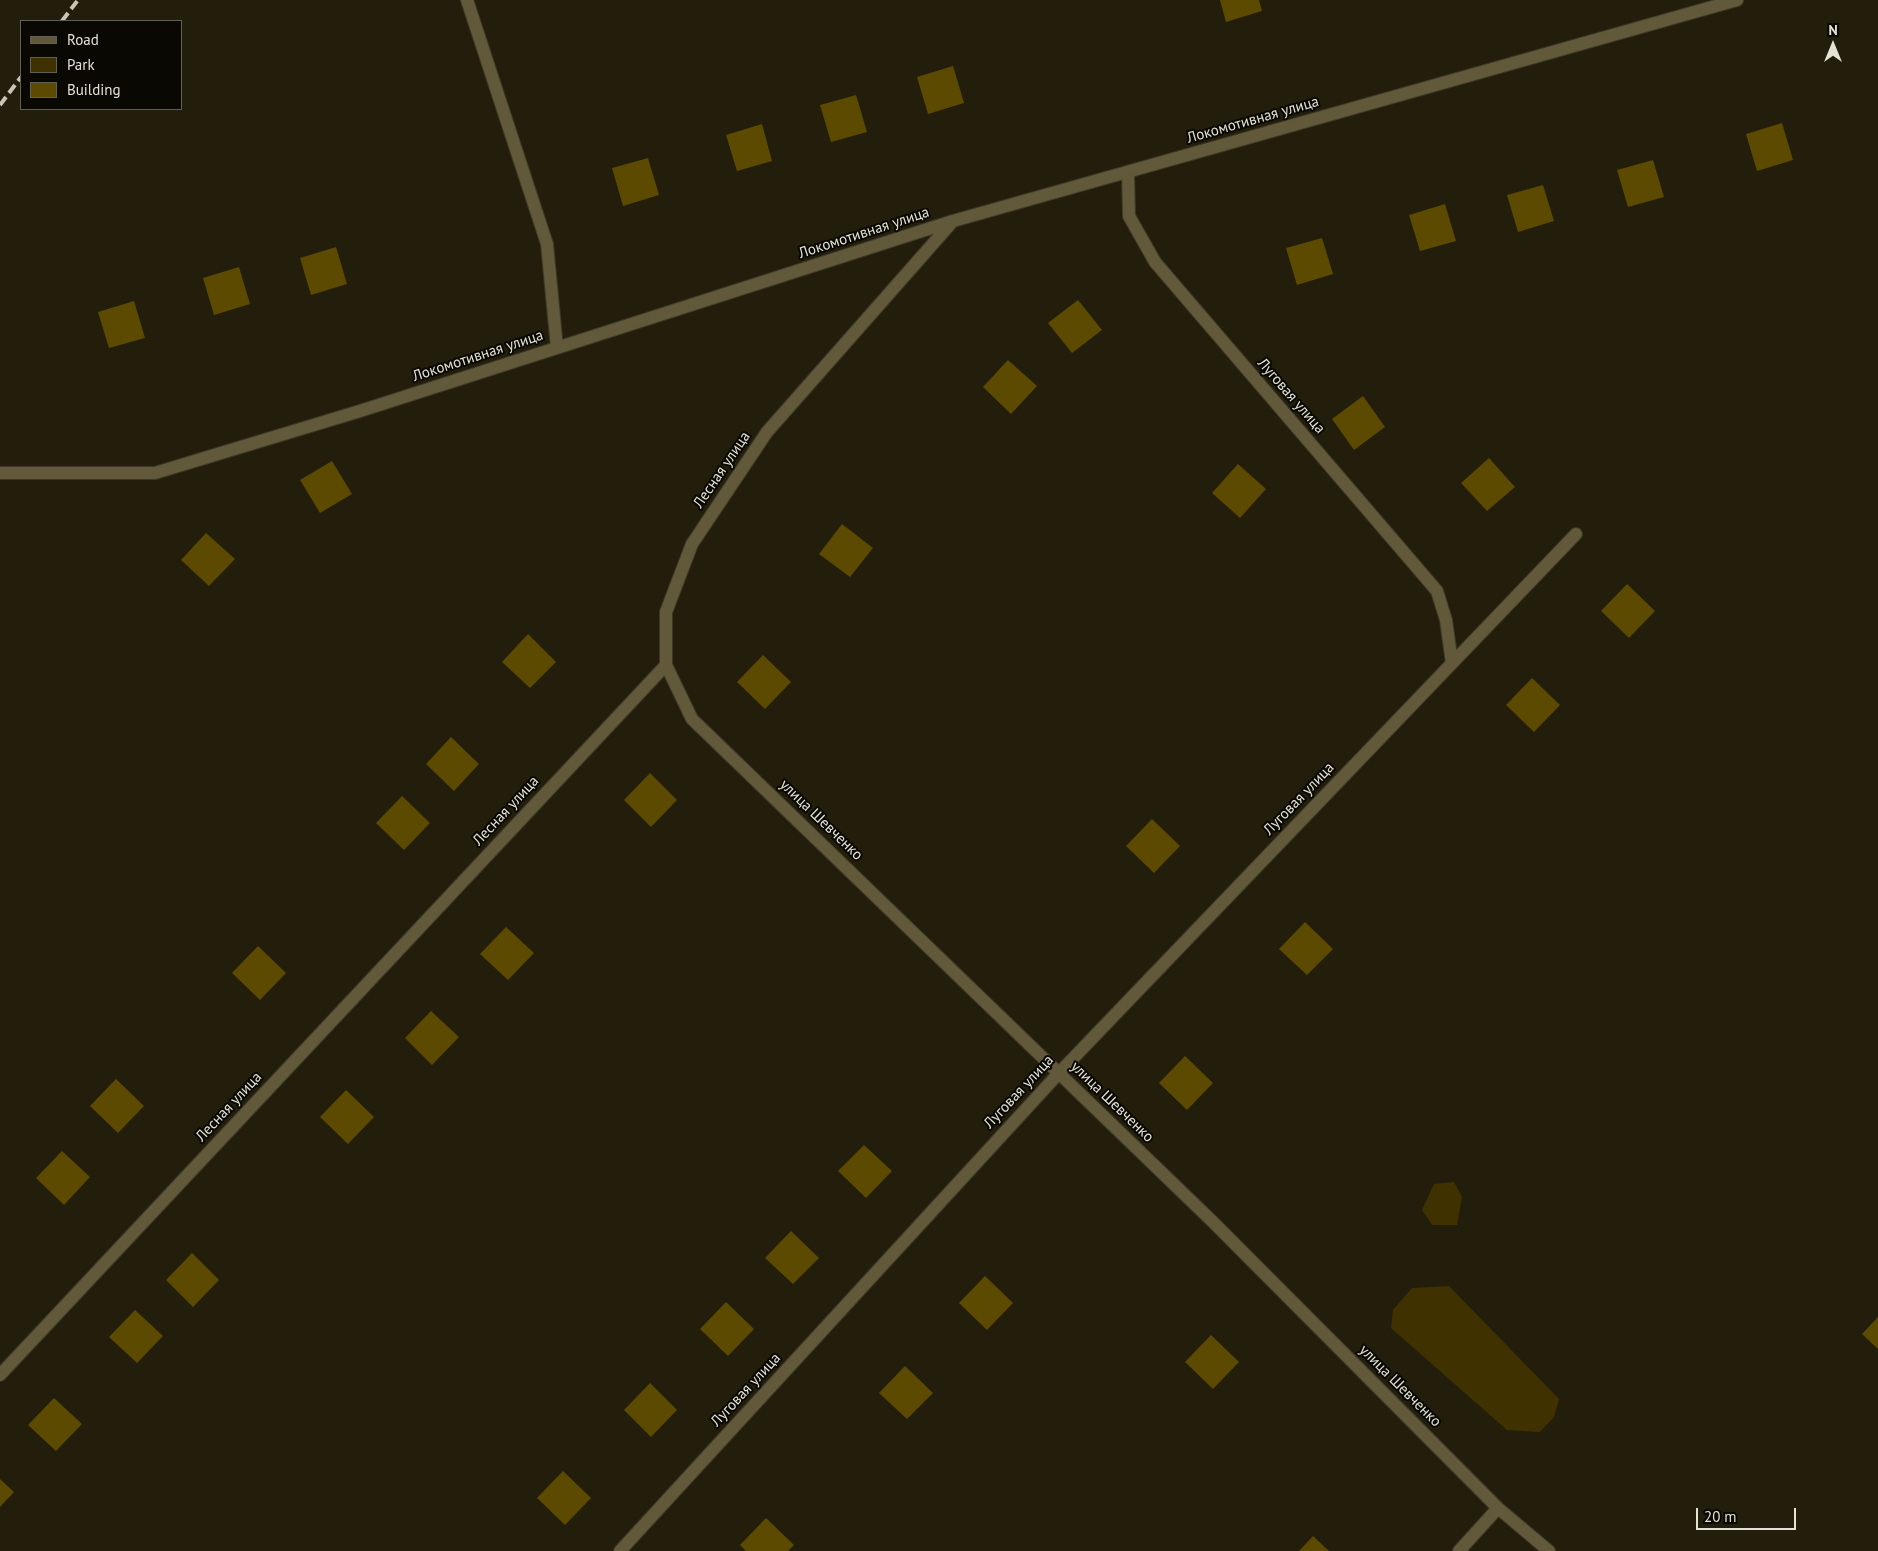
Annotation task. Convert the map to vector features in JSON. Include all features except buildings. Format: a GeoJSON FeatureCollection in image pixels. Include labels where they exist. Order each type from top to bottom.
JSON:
{"type":"FeatureCollection","features":[{"type":"Feature","properties":{"kind":"street"},"geometry":{"type":"LineString","coordinates":[[467,0],[547,244],[557,348]]}},
{"type":"Feature","properties":{"kind":"street","name":"Локомотивная улица"},"geometry":{"type":"LineString","coordinates":[[0,473],[155,473],[360,411],[953,221],[1737,0]]}},
{"type":"Feature","properties":{"kind":"street","name":"Луговая улица"},"geometry":{"type":"LineString","coordinates":[[1128,172],[1129,216],[1156,262],[1438,591],[1446,620],[1452,663]]}},
{"type":"Feature","properties":{"kind":"street","name":"Лесная улица"},"geometry":{"type":"LineString","coordinates":[[0,1375],[666,666],[666,612],[692,544],[767,432],[953,221]]}},
{"type":"Feature","properties":{"kind":"street","name":"Луговая улица"},"geometry":{"type":"LineString","coordinates":[[620,1551],[1058,1073],[1576,534]]}},
{"type":"Feature","properties":{"kind":"street","name":"улица Шевченко"},"geometry":{"type":"LineString","coordinates":[[666,666],[692,719],[1213,1222],[1498,1508],[1549,1551]]}},
{"type":"Feature","properties":{"kind":"street"},"geometry":{"type":"LineString","coordinates":[[1459,1551],[1498,1508]]}},
{"type":"Feature","properties":{"kind":"green space"},"geometry":{"type":"Polygon","coordinates":[[[1454,1182],[1462,1197],[1457,1225],[1432,1225],[1422,1210],[1434,1184],[1454,1182]]]}},
{"type":"Feature","properties":{"kind":"green space"},"geometry":{"type":"Polygon","coordinates":[[[1449,1286],[1559,1399],[1554,1417],[1540,1432],[1507,1430],[1391,1328],[1393,1310],[1412,1288],[1449,1286]]]}},
{"type":"Feature","properties":{"kind":"railway"},"geometry":{"type":"LineString","coordinates":[[63,20],[78,0]]}},
{"type":"Feature","properties":{"kind":"railway"},"geometry":{"type":"LineString","coordinates":[[0,105],[20,78]]}}]}
